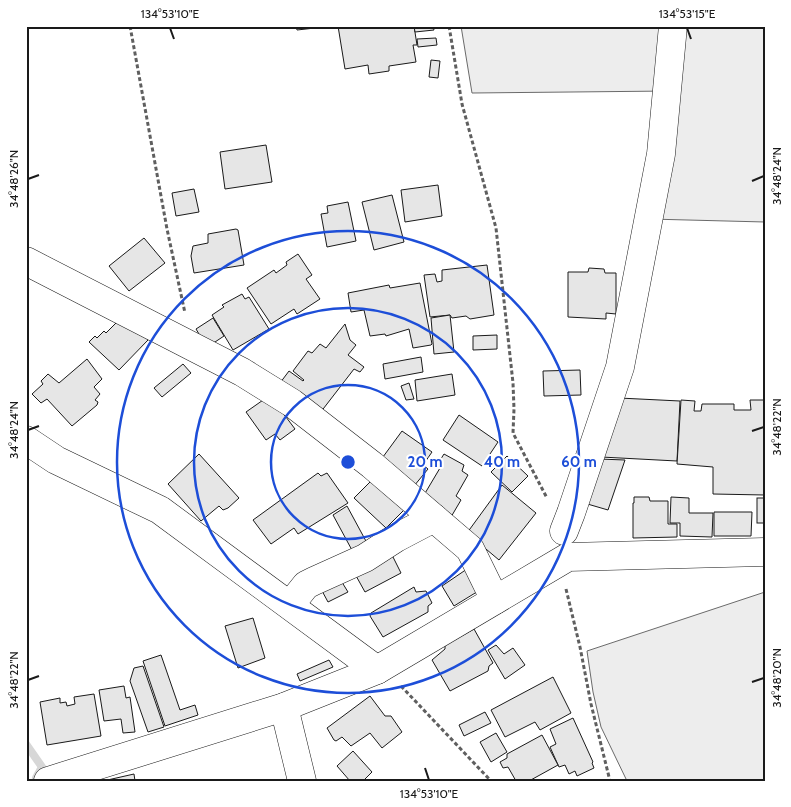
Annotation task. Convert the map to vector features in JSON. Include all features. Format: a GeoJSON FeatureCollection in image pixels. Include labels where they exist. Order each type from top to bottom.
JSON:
{"type":"FeatureCollection","features":[{"type":"Feature","properties":{"kind":"street"},"geometry":{"type":"LineString","coordinates":[[564,531],[620,367],[661,154],[673,26]]}},
{"type":"Feature","properties":{"kind":"street"},"geometry":{"type":"LineString","coordinates":[[26,261],[242,372],[292,403],[372,465],[470,549],[495,600]]}},
{"type":"Feature","properties":{"kind":"street"},"geometry":{"type":"LineString","coordinates":[[26,419],[58,443],[152,494],[232,548],[285,587],[322,609],[340,625],[355,653]]}},
{"type":"Feature","properties":{"kind":"street"},"geometry":{"type":"LineString","coordinates":[[26,440],[56,460],[160,510],[355,653],[380,669]]}},
{"type":"Feature","properties":{"kind":"street"},"geometry":{"type":"LineString","coordinates":[[298,594],[314,581],[365,558],[396,538],[434,518]]}},
{"type":"Feature","properties":{"kind":"street"},"geometry":{"type":"LineString","coordinates":[[48,781],[284,707],[380,669],[568,557],[765,552]]}},
{"type":"Feature","properties":{"kind":"street"},"geometry":{"type":"LineString","coordinates":[[284,707],[302,781]]}},
{"type":"Feature","properties":{"kind":"path"},"geometry":{"type":"LineString","coordinates":[[130,26],[167,229],[192,346]]}},
{"type":"Feature","properties":{"kind":"path"},"geometry":{"type":"LineString","coordinates":[[449,26],[462,104],[496,228],[513,383],[513,434],[564,531]]}},
{"type":"Feature","properties":{"kind":"path"},"geometry":{"type":"LineString","coordinates":[[560,562],[610,781]]}},
{"type":"Feature","properties":{"kind":"path"},"geometry":{"type":"LineString","coordinates":[[380,669],[491,781]]}},
{"type":"Feature","properties":{"kind":"shaded area"},"geometry":{"type":"Polygon","coordinates":[[[461,26],[765,26],[765,222],[649,219],[670,91],[472,93],[461,26]]]}},
{"type":"Feature","properties":{"kind":"shaded area"},"geometry":{"type":"Polygon","coordinates":[[[765,592],[765,781],[627,781],[601,727],[593,692],[587,651],[765,592]]]}},
{"type":"Feature","properties":{"kind":"building"},"geometry":{"type":"Polygon","coordinates":[[[296,26],[315,26],[315,28],[297,30],[296,26]]]}},
{"type":"Feature","properties":{"kind":"building"},"geometry":{"type":"Polygon","coordinates":[[[338,26],[414,26],[417,45],[413,45],[416,62],[389,66],[389,71],[369,74],[368,65],[345,69],[338,26]]]}},
{"type":"Feature","properties":{"kind":"building"},"geometry":{"type":"Polygon","coordinates":[[[414,26],[433,26],[434,30],[415,32],[414,26]]]}},
{"type":"Feature","properties":{"kind":"building"},"geometry":{"type":"Polygon","coordinates":[[[436,38],[437,45],[418,47],[417,39],[436,38]]]}},
{"type":"Feature","properties":{"kind":"building"},"geometry":{"type":"Polygon","coordinates":[[[431,60],[440,61],[438,78],[429,77],[431,60]]]}},
{"type":"Feature","properties":{"kind":"building"},"geometry":{"type":"Polygon","coordinates":[[[266,145],[272,182],[225,189],[220,152],[266,145]]]}},
{"type":"Feature","properties":{"kind":"building"},"geometry":{"type":"Polygon","coordinates":[[[438,185],[442,216],[405,222],[401,190],[438,185]]]}},
{"type":"Feature","properties":{"kind":"building"},"geometry":{"type":"Polygon","coordinates":[[[194,189],[199,212],[176,216],[172,193],[194,189]]]}},
{"type":"Feature","properties":{"kind":"building"},"geometry":{"type":"Polygon","coordinates":[[[392,195],[404,242],[374,250],[362,202],[392,195]]]}},
{"type":"Feature","properties":{"kind":"building"},"geometry":{"type":"Polygon","coordinates":[[[348,202],[356,241],[327,247],[321,214],[328,213],[327,206],[348,202]]]}},
{"type":"Feature","properties":{"kind":"building"},"geometry":{"type":"Polygon","coordinates":[[[238,230],[244,265],[194,273],[191,256],[193,246],[208,243],[208,234],[238,230]]]}},
{"type":"Feature","properties":{"kind":"building"},"geometry":{"type":"Polygon","coordinates":[[[144,238],[165,263],[129,291],[109,266],[144,238]]]}},
{"type":"Feature","properties":{"kind":"building"},"geometry":{"type":"Polygon","coordinates":[[[298,254],[312,275],[306,279],[320,299],[297,314],[294,309],[271,324],[247,288],[274,270],[276,273],[287,265],[286,262],[298,254]]]}},
{"type":"Feature","properties":{"kind":"building"},"geometry":{"type":"Polygon","coordinates":[[[487,265],[494,315],[470,319],[466,316],[452,318],[450,315],[430,317],[424,275],[435,274],[437,282],[442,281],[442,270],[487,265]]]}},
{"type":"Feature","properties":{"kind":"building"},"geometry":{"type":"Polygon","coordinates":[[[589,268],[604,269],[605,273],[616,273],[616,314],[606,313],[606,319],[568,317],[568,272],[588,272],[589,268]]]}},
{"type":"Feature","properties":{"kind":"building"},"geometry":{"type":"Polygon","coordinates":[[[420,283],[431,345],[413,348],[409,329],[386,336],[385,334],[370,336],[364,310],[351,312],[348,293],[389,285],[390,288],[420,283]]]}},
{"type":"Feature","properties":{"kind":"building"},"geometry":{"type":"Polygon","coordinates":[[[242,294],[245,299],[249,297],[269,329],[233,350],[212,315],[224,307],[222,305],[242,294]]]}},
{"type":"Feature","properties":{"kind":"building"},"geometry":{"type":"Polygon","coordinates":[[[450,315],[454,352],[434,354],[431,318],[450,315]]]}},
{"type":"Feature","properties":{"kind":"building"},"geometry":{"type":"Polygon","coordinates":[[[123,316],[148,340],[119,370],[89,342],[95,336],[97,338],[104,331],[106,333],[123,316]]]}},
{"type":"Feature","properties":{"kind":"building"},"geometry":{"type":"Polygon","coordinates":[[[213,318],[224,336],[212,344],[202,339],[196,329],[213,318]]]}},
{"type":"Feature","properties":{"kind":"building"},"geometry":{"type":"Polygon","coordinates":[[[345,324],[350,340],[356,345],[348,355],[364,367],[360,372],[354,369],[320,413],[280,383],[289,371],[303,381],[293,371],[308,351],[312,353],[320,344],[326,348],[345,324]]]}},
{"type":"Feature","properties":{"kind":"building"},"geometry":{"type":"Polygon","coordinates":[[[497,335],[497,349],[473,350],[473,336],[497,335]]]}},
{"type":"Feature","properties":{"kind":"building"},"geometry":{"type":"Polygon","coordinates":[[[421,357],[423,372],[385,379],[383,364],[421,357]]]}},
{"type":"Feature","properties":{"kind":"building"},"geometry":{"type":"Polygon","coordinates":[[[87,359],[102,379],[94,387],[100,394],[95,400],[98,402],[97,405],[72,426],[47,399],[41,403],[32,394],[43,384],[41,381],[48,374],[59,383],[87,359]]]}},
{"type":"Feature","properties":{"kind":"building"},"geometry":{"type":"Polygon","coordinates":[[[183,364],[191,373],[162,397],[154,388],[183,364]]]}},
{"type":"Feature","properties":{"kind":"building"},"geometry":{"type":"Polygon","coordinates":[[[580,370],[581,395],[544,396],[543,371],[580,370]]]}},
{"type":"Feature","properties":{"kind":"building"},"geometry":{"type":"Polygon","coordinates":[[[452,374],[455,395],[417,401],[415,380],[452,374]]]}},
{"type":"Feature","properties":{"kind":"building"},"geometry":{"type":"Polygon","coordinates":[[[409,383],[414,399],[406,400],[401,386],[409,383]]]}},
{"type":"Feature","properties":{"kind":"building"},"geometry":{"type":"Polygon","coordinates":[[[266,398],[274,401],[295,429],[280,440],[275,434],[266,440],[246,412],[266,398]]]}},
{"type":"Feature","properties":{"kind":"building"},"geometry":{"type":"Polygon","coordinates":[[[619,398],[680,401],[677,461],[601,457],[619,398]]]}},
{"type":"Feature","properties":{"kind":"building"},"geometry":{"type":"Polygon","coordinates":[[[681,400],[695,401],[694,411],[701,411],[702,404],[734,404],[734,410],[751,410],[750,400],[765,400],[765,495],[713,494],[713,467],[677,464],[681,400]]]}},
{"type":"Feature","properties":{"kind":"building"},"geometry":{"type":"Polygon","coordinates":[[[459,415],[498,442],[482,466],[443,440],[459,415]]]}},
{"type":"Feature","properties":{"kind":"building"},"geometry":{"type":"Polygon","coordinates":[[[402,431],[432,452],[423,465],[428,469],[414,486],[380,461],[402,431]]]}},
{"type":"Feature","properties":{"kind":"building"},"geometry":{"type":"Polygon","coordinates":[[[199,454],[239,498],[223,510],[219,506],[201,521],[168,484],[199,454]]]}},
{"type":"Feature","properties":{"kind":"building"},"geometry":{"type":"Polygon","coordinates":[[[444,454],[464,465],[462,471],[468,475],[456,496],[461,500],[451,517],[421,500],[440,468],[437,465],[444,454]]]}},
{"type":"Feature","properties":{"kind":"building"},"geometry":{"type":"Polygon","coordinates":[[[507,456],[528,476],[512,492],[491,472],[507,456]]]}},
{"type":"Feature","properties":{"kind":"building"},"geometry":{"type":"Polygon","coordinates":[[[599,459],[625,460],[608,510],[584,503],[599,459]]]}},
{"type":"Feature","properties":{"kind":"building"},"geometry":{"type":"Polygon","coordinates":[[[318,473],[321,476],[327,473],[348,503],[298,534],[294,528],[271,544],[253,520],[318,473]]]}},
{"type":"Feature","properties":{"kind":"building"},"geometry":{"type":"Polygon","coordinates":[[[372,480],[404,510],[386,528],[354,498],[372,480]]]}},
{"type":"Feature","properties":{"kind":"building"},"geometry":{"type":"Polygon","coordinates":[[[502,485],[536,513],[499,560],[467,533],[502,485]]]}},
{"type":"Feature","properties":{"kind":"building"},"geometry":{"type":"Polygon","coordinates":[[[634,497],[649,497],[650,501],[668,501],[668,524],[677,524],[677,537],[633,538],[634,497]]]}},
{"type":"Feature","properties":{"kind":"building"},"geometry":{"type":"Polygon","coordinates":[[[671,497],[689,498],[689,513],[713,513],[712,537],[680,536],[680,523],[670,523],[671,497]]]}},
{"type":"Feature","properties":{"kind":"building"},"geometry":{"type":"Polygon","coordinates":[[[757,498],[765,498],[765,523],[757,523],[757,498]]]}},
{"type":"Feature","properties":{"kind":"building"},"geometry":{"type":"Polygon","coordinates":[[[347,506],[367,543],[353,552],[333,515],[347,506]]]}},
{"type":"Feature","properties":{"kind":"building"},"geometry":{"type":"Polygon","coordinates":[[[714,512],[752,512],[751,536],[714,536],[714,512]]]}},
{"type":"Feature","properties":{"kind":"building"},"geometry":{"type":"Polygon","coordinates":[[[392,555],[401,573],[365,592],[355,574],[392,555]]]}},
{"type":"Feature","properties":{"kind":"building"},"geometry":{"type":"Polygon","coordinates":[[[467,569],[480,590],[454,606],[442,586],[467,569]]]}},
{"type":"Feature","properties":{"kind":"building"},"geometry":{"type":"Polygon","coordinates":[[[340,579],[348,592],[328,602],[321,589],[340,579]]]}},
{"type":"Feature","properties":{"kind":"building"},"geometry":{"type":"Polygon","coordinates":[[[414,587],[416,592],[426,591],[432,603],[428,606],[428,612],[383,637],[370,616],[371,613],[414,587]]]}},
{"type":"Feature","properties":{"kind":"building"},"geometry":{"type":"Polygon","coordinates":[[[253,618],[265,658],[238,668],[225,626],[253,618]]]}},
{"type":"Feature","properties":{"kind":"building"},"geometry":{"type":"Polygon","coordinates":[[[474,629],[493,663],[489,666],[488,671],[450,691],[432,660],[445,649],[445,645],[474,629]]]}},
{"type":"Feature","properties":{"kind":"building"},"geometry":{"type":"Polygon","coordinates":[[[496,645],[504,654],[513,648],[525,665],[505,679],[488,650],[496,645]]]}},
{"type":"Feature","properties":{"kind":"building"},"geometry":{"type":"Polygon","coordinates":[[[161,655],[180,710],[195,705],[198,715],[165,726],[143,661],[161,655]]]}},
{"type":"Feature","properties":{"kind":"building"},"geometry":{"type":"Polygon","coordinates":[[[329,660],[333,667],[300,681],[297,674],[329,660]]]}},
{"type":"Feature","properties":{"kind":"building"},"geometry":{"type":"Polygon","coordinates":[[[143,666],[164,727],[148,732],[130,681],[134,668],[143,666]]]}},
{"type":"Feature","properties":{"kind":"building"},"geometry":{"type":"Polygon","coordinates":[[[553,677],[571,713],[540,730],[535,722],[505,737],[491,710],[553,677]]]}},
{"type":"Feature","properties":{"kind":"building"},"geometry":{"type":"Polygon","coordinates":[[[124,686],[126,698],[130,697],[135,732],[123,733],[121,719],[104,721],[99,690],[124,686]]]}},
{"type":"Feature","properties":{"kind":"building"},"geometry":{"type":"Polygon","coordinates":[[[94,694],[101,736],[47,745],[40,702],[60,698],[60,703],[66,702],[67,706],[75,704],[74,697],[94,694]]]}},
{"type":"Feature","properties":{"kind":"building"},"geometry":{"type":"Polygon","coordinates":[[[370,696],[385,716],[391,716],[402,732],[382,748],[370,733],[351,746],[342,737],[336,741],[334,740],[327,728],[370,696]]]}},
{"type":"Feature","properties":{"kind":"building"},"geometry":{"type":"Polygon","coordinates":[[[485,712],[491,723],[464,736],[459,725],[485,712]]]}},
{"type":"Feature","properties":{"kind":"building"},"geometry":{"type":"Polygon","coordinates":[[[573,718],[594,768],[577,776],[575,771],[569,774],[565,765],[559,767],[550,747],[556,744],[550,729],[573,718]]]}},
{"type":"Feature","properties":{"kind":"building"},"geometry":{"type":"Polygon","coordinates":[[[496,733],[507,752],[491,762],[480,742],[496,733]]]}},
{"type":"Feature","properties":{"kind":"building"},"geometry":{"type":"Polygon","coordinates":[[[542,735],[558,765],[529,781],[516,781],[508,767],[503,768],[500,762],[507,758],[507,754],[542,735]]]}},
{"type":"Feature","properties":{"kind":"building"},"geometry":{"type":"Polygon","coordinates":[[[353,751],[372,772],[363,781],[350,781],[337,766],[353,751]]]}},
{"type":"Feature","properties":{"kind":"building"},"geometry":{"type":"Polygon","coordinates":[[[134,774],[135,781],[103,781],[134,774]]]}},
{"type":"Feature","properties":{"kind":"waterway"},"geometry":{"type":"LineString","coordinates":[[26,744],[42,767],[36,778]]}}]}
